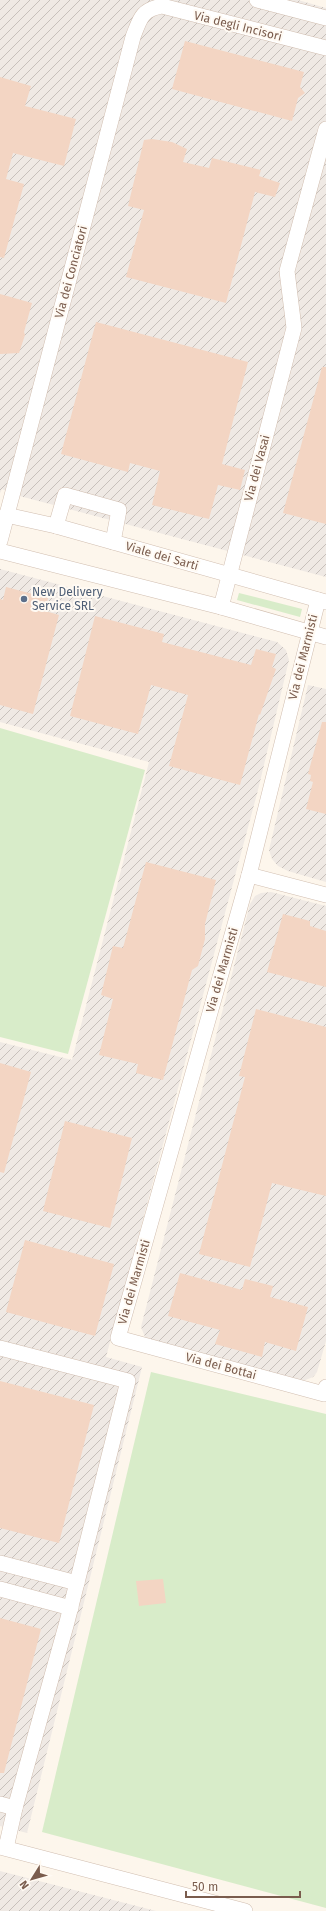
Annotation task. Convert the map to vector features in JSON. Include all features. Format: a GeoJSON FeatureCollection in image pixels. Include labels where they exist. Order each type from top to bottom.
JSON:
{"type":"FeatureCollection","features":[{"type":"Feature","properties":{"kind":"street"},"geometry":{"type":"LineString","coordinates":[[257,0],[326,18]]}},
{"type":"Feature","properties":{"kind":"street","name":"Via degli Incisori"},"geometry":{"type":"LineString","coordinates":[[150,8],[162,6],[326,48]]}},
{"type":"Feature","properties":{"kind":"street","name":"Via dei Conciatori"},"geometry":{"type":"LineString","coordinates":[[0,541],[133,37],[141,17],[150,8]]}},
{"type":"Feature","properties":{"kind":"street","name":"Via dei Vasai"},"geometry":{"type":"LineString","coordinates":[[221,607],[294,328],[287,271],[326,129]]}},
{"type":"Feature","properties":{"kind":"street"},"geometry":{"type":"LineString","coordinates":[[56,526],[65,495],[119,510],[113,542]]}},
{"type":"Feature","properties":{"kind":"street","name":"Viale dei Sarti"},"geometry":{"type":"LineString","coordinates":[[6,515],[56,526],[322,601]]}},
{"type":"Feature","properties":{"kind":"street"},"geometry":{"type":"LineString","coordinates":[[0,551],[221,607],[326,637]]}},
{"type":"Feature","properties":{"kind":"street","name":"Via dei Marmisti"},"geometry":{"type":"LineString","coordinates":[[118,1338],[249,875],[309,632],[322,601]]}},
{"type":"Feature","properties":{"kind":"street"},"geometry":{"type":"LineString","coordinates":[[249,875],[326,895]]}},
{"type":"Feature","properties":{"kind":"street","name":"Via dei Bottai"},"geometry":{"type":"LineString","coordinates":[[118,1338],[325,1390]]}},
{"type":"Feature","properties":{"kind":"street"},"geometry":{"type":"LineString","coordinates":[[0,1348],[128,1381],[71,1608],[3,1848],[245,1911]]}},
{"type":"Feature","properties":{"kind":"street"},"geometry":{"type":"LineString","coordinates":[[0,1563],[77,1583]]}},
{"type":"Feature","properties":{"kind":"street"},"geometry":{"type":"LineString","coordinates":[[0,1589],[71,1608]]}},
{"type":"Feature","properties":{"kind":"street"},"geometry":{"type":"LineString","coordinates":[[0,1804],[15,1808]]}},
{"type":"Feature","properties":{"kind":"shaded area"},"geometry":{"type":"Polygon","coordinates":[[[0,0],[298,0],[326,8],[326,577],[12,494],[2,489],[0,493],[0,0]]]}},
{"type":"Feature","properties":{"kind":"shaded area"},"geometry":{"type":"Polygon","coordinates":[[[0,569],[277,642],[286,650],[289,660],[258,790],[106,1357],[142,1367],[27,1833],[0,1826],[0,1042],[72,1060],[149,762],[0,722],[0,569]]]}},
{"type":"Feature","properties":{"kind":"shaded area"},"geometry":{"type":"Polygon","coordinates":[[[308,685],[326,689],[326,882],[288,871],[278,866],[272,859],[269,850],[308,685]]]}},
{"type":"Feature","properties":{"kind":"shaded area"},"geometry":{"type":"Polygon","coordinates":[[[271,892],[326,906],[326,1341],[317,1372],[313,1377],[303,1381],[149,1341],[145,1337],[141,1327],[250,904],[255,896],[261,893],[271,892]]]}},
{"type":"Feature","properties":{"kind":"shaded area"},"geometry":{"type":"Polygon","coordinates":[[[0,1871],[156,1911],[0,1911],[0,1871]]]}},
{"type":"Feature","properties":{"kind":"green space"},"geometry":{"type":"Polygon","coordinates":[[[239,593],[302,609],[300,617],[237,600],[239,593]]]}},
{"type":"Feature","properties":{"kind":"green space"},"geometry":{"type":"Polygon","coordinates":[[[0,728],[145,770],[68,1054],[0,1037],[0,728]]]}},
{"type":"Feature","properties":{"kind":"green space"},"geometry":{"type":"Polygon","coordinates":[[[151,1372],[326,1414],[326,1908],[42,1832],[151,1372]]]}},
{"type":"Feature","properties":{"kind":"building"},"geometry":{"type":"Polygon","coordinates":[[[185,41],[304,72],[300,87],[305,93],[298,98],[292,121],[172,89],[185,41]]]}},
{"type":"Feature","properties":{"kind":"building"},"geometry":{"type":"Polygon","coordinates":[[[0,77],[31,86],[25,106],[76,119],[64,166],[13,153],[6,179],[24,184],[4,258],[0,257],[0,77]]]}},
{"type":"Feature","properties":{"kind":"building"},"geometry":{"type":"Polygon","coordinates":[[[152,139],[172,142],[187,149],[183,162],[209,168],[212,158],[261,170],[259,176],[280,183],[275,197],[255,192],[226,303],[126,277],[144,210],[128,206],[144,140],[152,139]]]}},
{"type":"Feature","properties":{"kind":"building"},"geometry":{"type":"Polygon","coordinates":[[[0,294],[32,303],[24,332],[25,335],[19,353],[0,354],[0,294]]]}},
{"type":"Feature","properties":{"kind":"building"},"geometry":{"type":"Polygon","coordinates":[[[96,322],[248,362],[222,464],[245,470],[240,490],[218,485],[209,519],[152,505],[160,471],[130,463],[128,472],[61,454],[96,322]]]}},
{"type":"Feature","properties":{"kind":"building"},"geometry":{"type":"Polygon","coordinates":[[[322,367],[326,367],[326,524],[283,513],[322,367]]]}},
{"type":"Feature","properties":{"kind":"building"},"geometry":{"type":"Polygon","coordinates":[[[6,587],[48,598],[45,611],[59,615],[33,714],[0,705],[0,599],[3,600],[6,587]]]}},
{"type":"Feature","properties":{"kind":"building"},"geometry":{"type":"Polygon","coordinates":[[[95,616],[164,634],[162,642],[251,665],[256,649],[276,654],[272,667],[276,669],[260,715],[259,714],[240,785],[169,766],[188,695],[151,685],[138,734],[70,716],[95,616]]]}},
{"type":"Feature","properties":{"kind":"building"},"geometry":{"type":"Polygon","coordinates":[[[322,722],[326,722],[326,814],[306,809],[313,782],[310,781],[311,775],[308,774],[322,722]]]}},
{"type":"Feature","properties":{"kind":"building"},"geometry":{"type":"Polygon","coordinates":[[[146,862],[216,880],[205,924],[205,939],[198,966],[192,970],[163,1080],[136,1073],[138,1064],[99,1055],[113,999],[101,995],[113,946],[123,948],[146,862]]]}},
{"type":"Feature","properties":{"kind":"building"},"geometry":{"type":"Polygon","coordinates":[[[283,914],[310,921],[310,926],[326,931],[326,987],[267,972],[283,914]]]}},
{"type":"Feature","properties":{"kind":"building"},"geometry":{"type":"Polygon","coordinates":[[[256,1009],[326,1027],[326,1196],[272,1183],[250,1267],[199,1254],[245,1077],[239,1076],[256,1009]]]}},
{"type":"Feature","properties":{"kind":"building"},"geometry":{"type":"Polygon","coordinates":[[[0,1063],[31,1072],[4,1173],[0,1172],[0,1063]]]}},
{"type":"Feature","properties":{"kind":"building"},"geometry":{"type":"Polygon","coordinates":[[[65,1121],[132,1138],[110,1228],[43,1211],[65,1121]]]}},
{"type":"Feature","properties":{"kind":"building"},"geometry":{"type":"Polygon","coordinates":[[[25,1240],[114,1264],[95,1336],[6,1312],[25,1240]]]}},
{"type":"Feature","properties":{"kind":"building"},"geometry":{"type":"Polygon","coordinates":[[[180,1273],[242,1290],[245,1279],[273,1286],[270,1297],[308,1307],[296,1351],[265,1342],[262,1357],[215,1344],[220,1330],[168,1316],[180,1273]]]}},
{"type":"Feature","properties":{"kind":"building"},"geometry":{"type":"Polygon","coordinates":[[[0,1381],[94,1405],[59,1543],[0,1528],[0,1381]]]}},
{"type":"Feature","properties":{"kind":"building"},"geometry":{"type":"Polygon","coordinates":[[[163,1579],[166,1603],[139,1606],[136,1581],[163,1579]]]}},
{"type":"Feature","properties":{"kind":"building"},"geometry":{"type":"Polygon","coordinates":[[[0,1618],[41,1629],[4,1773],[0,1773],[0,1618]]]}},
{"type":"Feature","properties":{"kind":"place","name":"New Delivery Service SRL"},"geometry":{"type":"Point","coordinates":[24,599]}}]}
